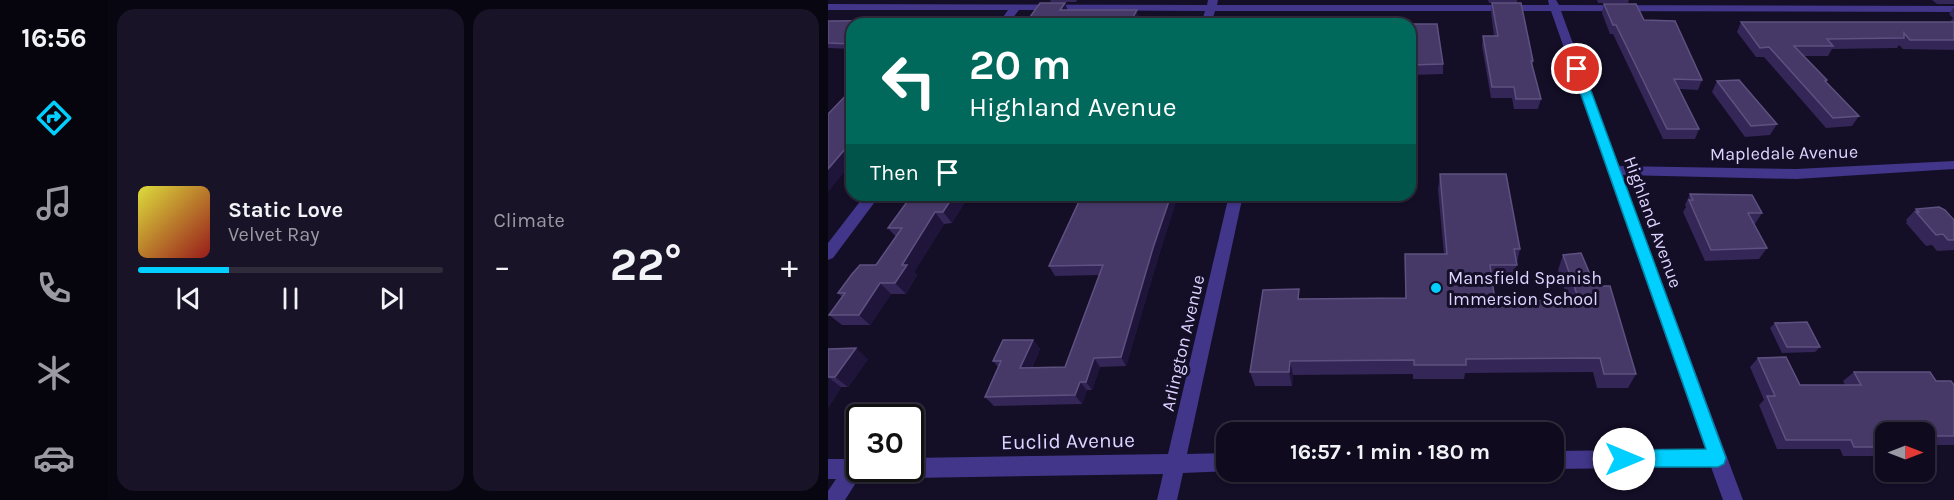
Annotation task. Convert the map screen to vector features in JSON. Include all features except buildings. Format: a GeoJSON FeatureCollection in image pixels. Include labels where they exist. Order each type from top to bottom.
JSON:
{"type":"FeatureCollection","features":[{"type":"Feature","properties":{"kind":"street"},"geometry":{"type":"LineString","coordinates":[[828,7],[1554,4],[1954,9]]}},
{"type":"Feature","properties":{"kind":"street","name":"Highland Avenue"},"geometry":{"type":"LineString","coordinates":[[1554,4],[1733,500]]}},
{"type":"Feature","properties":{"kind":"street"},"geometry":{"type":"LineString","coordinates":[[1008,18],[1016,7]]}},
{"type":"Feature","properties":{"kind":"street","name":"Mapledale Avenue"},"geometry":{"type":"LineString","coordinates":[[1614,170],[1796,174],[1954,165]]}},
{"type":"Feature","properties":{"kind":"street"},"geometry":{"type":"LineString","coordinates":[[828,254],[868,201]]}},
{"type":"Feature","properties":{"kind":"street","name":"Arlington Avenue"},"geometry":{"type":"LineString","coordinates":[[1167,500],[1235,201]]}},
{"type":"Feature","properties":{"kind":"street"},"geometry":{"type":"LineString","coordinates":[[1564,460],[1718,458]]}},
{"type":"Feature","properties":{"kind":"street","name":"Euclid Avenue"},"geometry":{"type":"LineString","coordinates":[[924,468],[1216,463]]}},
{"type":"Feature","properties":{"kind":"street"},"geometry":{"type":"LineString","coordinates":[[828,469],[846,469]]}},
{"type":"Feature","properties":{"kind":"street"},"geometry":{"type":"LineString","coordinates":[[834,500],[846,480]]}},
{"type":"Feature","properties":{"kind":"place","name":"Mansfield Spanish Immersion School"},"geometry":{"type":"Point","coordinates":[1436,288]}},
{"type":"Feature","properties":{"kind":"route"},"geometry":{"type":"LineString","coordinates":[[1577,69],[1718,458],[1624,459]]}}]}
